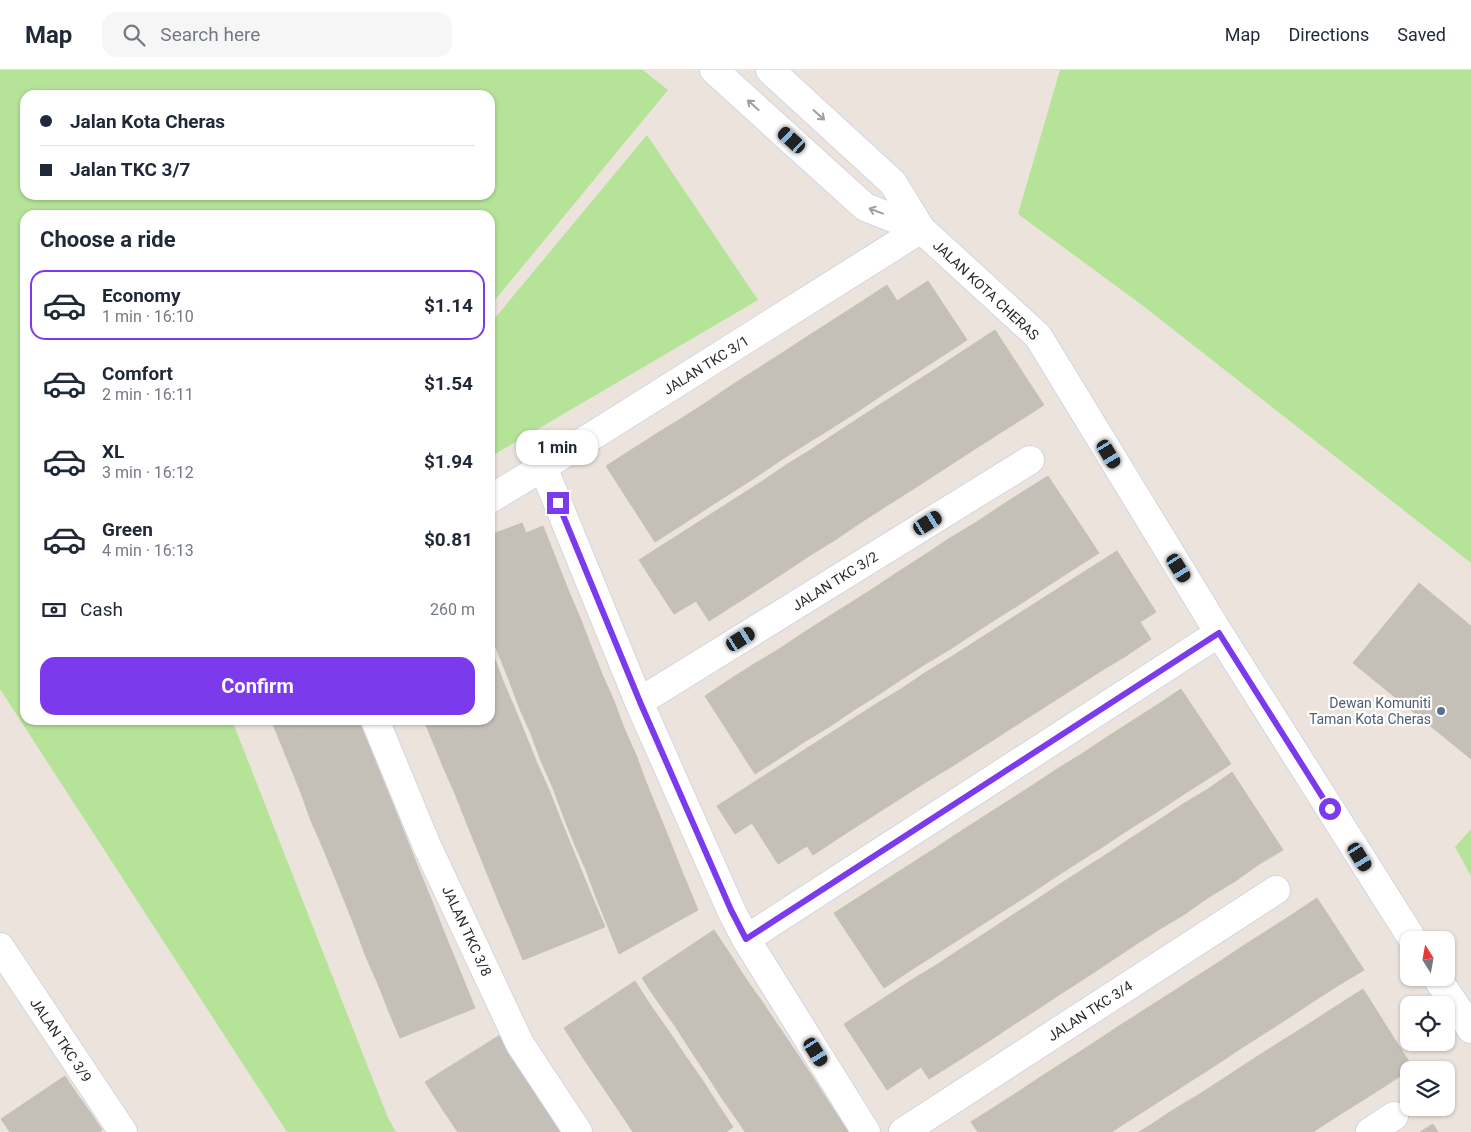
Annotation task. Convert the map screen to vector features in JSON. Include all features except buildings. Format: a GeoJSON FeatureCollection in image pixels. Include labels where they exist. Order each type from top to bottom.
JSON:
{"type":"FeatureCollection","features":[{"type":"Feature","properties":{"kind":"street","name":"JALAN KOTA CHERAS"},"geometry":{"type":"LineString","coordinates":[[714,70],[865,207],[921,229]]}},
{"type":"Feature","properties":{"kind":"street","name":"JALAN KOTA CHERAS"},"geometry":{"type":"LineString","coordinates":[[770,70],[894,183],[921,229],[1038,336],[1219,633],[1407,931]]}},
{"type":"Feature","properties":{"kind":"street","name":"JALAN TKC 3/1"},"geometry":{"type":"LineString","coordinates":[[495,496],[921,229]]}},
{"type":"Feature","properties":{"kind":"street","name":"JALAN TKC 3/2"},"geometry":{"type":"LineString","coordinates":[[640,702],[1030,460]]}},
{"type":"Feature","properties":{"kind":"street"},"geometry":{"type":"LineString","coordinates":[[543,467],[640,702],[731,910],[746,939],[866,1132]]}},
{"type":"Feature","properties":{"kind":"street"},"geometry":{"type":"LineString","coordinates":[[746,939],[1219,633]]}},
{"type":"Feature","properties":{"kind":"street","name":"JALAN TKC 3/8"},"geometry":{"type":"LineString","coordinates":[[377,725],[427,846],[520,1044],[578,1132]]}},
{"type":"Feature","properties":{"kind":"street","name":"JALAN TKC 3/4"},"geometry":{"type":"LineString","coordinates":[[903,1132],[1276,890]]}},
{"type":"Feature","properties":{"kind":"street","name":"JALAN TKC 3/9"},"geometry":{"type":"LineString","coordinates":[[0,947],[123,1132]]}},
{"type":"Feature","properties":{"kind":"street"},"geometry":{"type":"LineString","coordinates":[[1442,986],[1471,1029]]}},
{"type":"Feature","properties":{"kind":"street"},"geometry":{"type":"LineString","coordinates":[[1370,1132],[1394,1116]]}},
{"type":"Feature","properties":{"kind":"green space"},"geometry":{"type":"Polygon","coordinates":[[[0,70],[643,70],[668,90],[495,300],[495,210],[20,210],[20,720],[0,689],[0,70]]]}},
{"type":"Feature","properties":{"kind":"green space"},"geometry":{"type":"Polygon","coordinates":[[[1060,70],[1471,70],[1471,563],[1142,305],[1018,214],[1060,70]]]}},
{"type":"Feature","properties":{"kind":"green space"},"geometry":{"type":"Polygon","coordinates":[[[647,135],[758,300],[495,454],[495,318],[647,135]]]}},
{"type":"Feature","properties":{"kind":"green space"},"geometry":{"type":"Polygon","coordinates":[[[23,725],[234,725],[388,1118],[396,1132],[287,1132],[23,725]]]}},
{"type":"Feature","properties":{"kind":"green space"},"geometry":{"type":"Polygon","coordinates":[[[1471,829],[1471,876],[1455,847],[1471,829]]]}},
{"type":"Feature","properties":{"kind":"place","name":"Dewan Komuniti Taman Kota Cheras"},"geometry":{"type":"Point","coordinates":[1441,711]}},
{"type":"Feature","properties":{"kind":"route"},"geometry":{"type":"LineString","coordinates":[[558,503],[640,702],[731,910],[746,939],[1219,633],[1330,809]]}}]}
